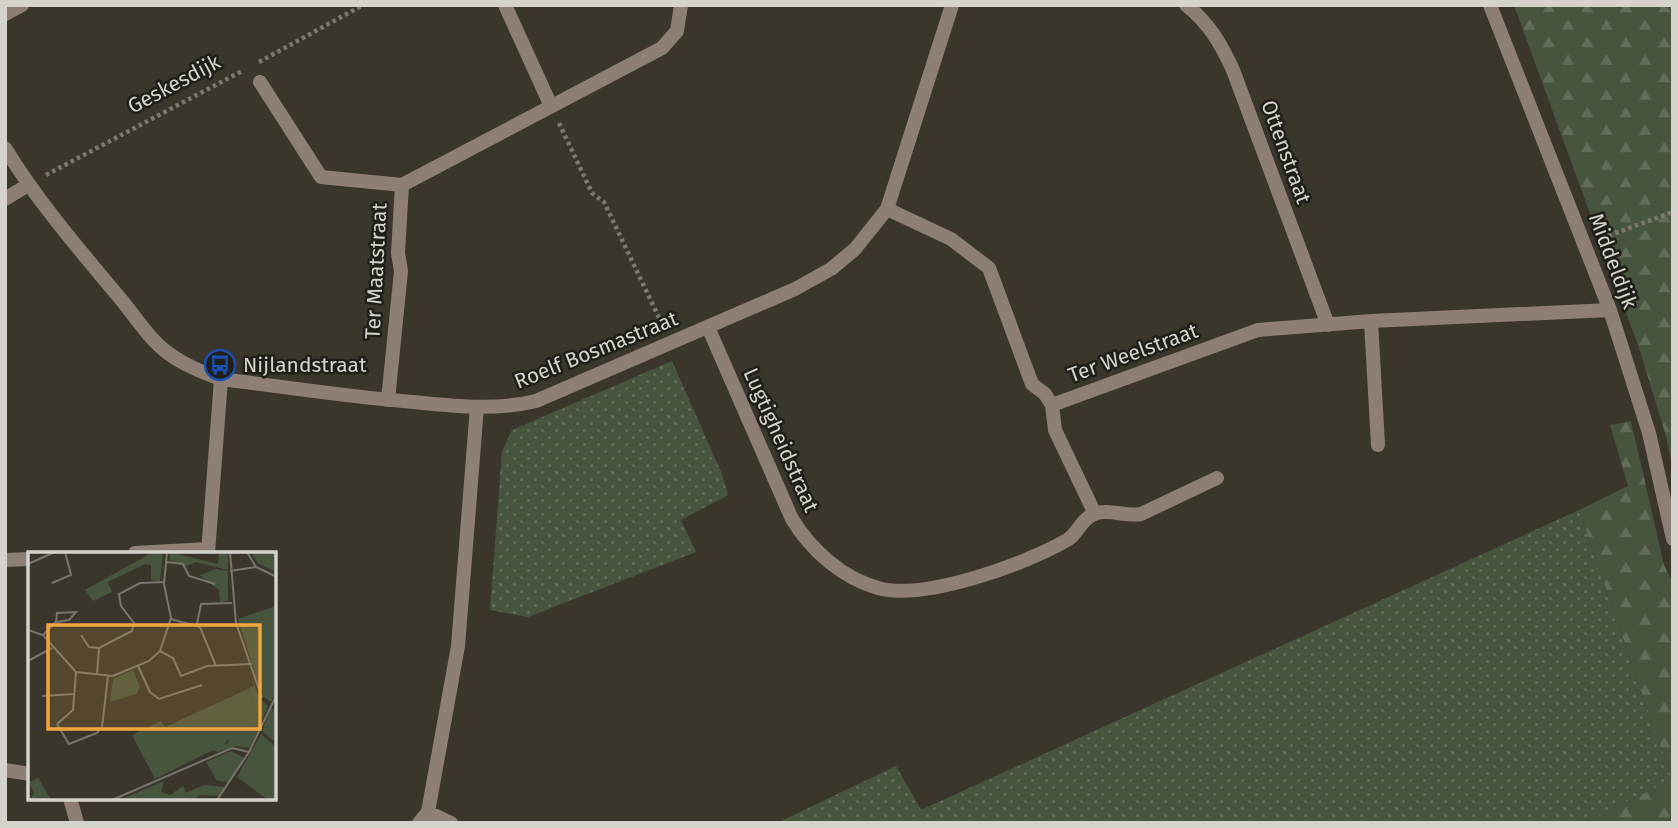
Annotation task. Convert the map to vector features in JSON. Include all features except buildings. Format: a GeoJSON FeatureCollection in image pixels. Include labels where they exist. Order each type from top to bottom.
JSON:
{"type":"FeatureCollection","features":[{"type":"Feature","properties":{"kind":"street"},"geometry":{"type":"LineString","coordinates":[[5,14],[22,5]]}},
{"type":"Feature","properties":{"kind":"street"},"geometry":{"type":"LineString","coordinates":[[505,5],[551,106]]}},
{"type":"Feature","properties":{"kind":"street","name":"Ter Maatstraat"},"geometry":{"type":"LineString","coordinates":[[260,82],[321,177],[402,185],[662,48],[677,31],[681,5]]}},
{"type":"Feature","properties":{"kind":"street","name":"Roelf Bosmastraat"},"geometry":{"type":"LineString","coordinates":[[5,148],[28,185],[69,240],[164,351],[197,370],[221,379],[388,400],[513,407],[536,401],[795,289],[831,269],[855,249],[887,209],[952,5]]}},
{"type":"Feature","properties":{"kind":"street","name":"Ottenstraat"},"geometry":{"type":"LineString","coordinates":[[1186,5],[1202,18],[1220,43],[1233,70],[1328,325]]}},
{"type":"Feature","properties":{"kind":"street","name":"Middeldijk"},"geometry":{"type":"LineString","coordinates":[[1490,5],[1610,310],[1649,433],[1673,539]]}},
{"type":"Feature","properties":{"kind":"street"},"geometry":{"type":"LineString","coordinates":[[5,199],[28,185]]}},
{"type":"Feature","properties":{"kind":"street","name":"Ter Maatstraat"},"geometry":{"type":"LineString","coordinates":[[388,400],[401,271],[398,253],[402,185]]}},
{"type":"Feature","properties":{"kind":"street","name":"Ter Weelstraat"},"geometry":{"type":"LineString","coordinates":[[887,209],[951,239],[989,268],[1032,384],[1045,394],[1052,405],[1258,330],[1371,321],[1610,310]]}},
{"type":"Feature","properties":{"kind":"street"},"geometry":{"type":"LineString","coordinates":[[1371,321],[1378,445]]}},
{"type":"Feature","properties":{"kind":"street","name":"Lugtigheidstraat"},"geometry":{"type":"LineString","coordinates":[[708,327],[792,519],[802,536],[847,576],[879,589],[904,590],[969,581],[1019,562],[1070,538],[1081,522],[1095,514]]}},
{"type":"Feature","properties":{"kind":"street"},"geometry":{"type":"LineString","coordinates":[[172,552],[208,551],[221,379]]}},
{"type":"Feature","properties":{"kind":"street"},"geometry":{"type":"LineString","coordinates":[[1052,405],[1055,430],[1095,514],[1141,514],[1217,478]]}},
{"type":"Feature","properties":{"kind":"street"},"geometry":{"type":"LineString","coordinates":[[451,823],[424,817],[458,646],[477,407]]}},
{"type":"Feature","properties":{"kind":"street"},"geometry":{"type":"LineString","coordinates":[[5,560],[28,559]]}},
{"type":"Feature","properties":{"kind":"street"},"geometry":{"type":"LineString","coordinates":[[5,770],[28,774]]}},
{"type":"Feature","properties":{"kind":"street"},"geometry":{"type":"LineString","coordinates":[[71,800],[77,823]]}},
{"type":"Feature","properties":{"kind":"path","name":"Geskesdijk"},"geometry":{"type":"LineString","coordinates":[[28,185],[363,5]]}},
{"type":"Feature","properties":{"kind":"path"},"geometry":{"type":"LineString","coordinates":[[551,106],[593,193],[604,202],[670,343]]}},
{"type":"Feature","properties":{"kind":"path"},"geometry":{"type":"LineString","coordinates":[[1584,244],[1673,212]]}},
{"type":"Feature","properties":{"kind":"green space"},"geometry":{"type":"Polygon","coordinates":[[[1514,5],[1673,5],[1673,469],[1666,436],[1639,348],[1514,5]]]}},
{"type":"Feature","properties":{"kind":"green space"},"geometry":{"type":"Polygon","coordinates":[[[672,361],[722,474],[728,495],[681,520],[696,552],[528,617],[490,610],[502,451],[512,430],[672,361]]]}},
{"type":"Feature","properties":{"kind":"green space"},"geometry":{"type":"Polygon","coordinates":[[[1631,421],[1664,565],[1673,583],[1673,819],[1671,823],[1582,823],[1672,780],[1579,510],[1628,486],[1610,425],[1631,421]]]}},
{"type":"Feature","properties":{"kind":"green space"},"geometry":{"type":"Polygon","coordinates":[[[1579,510],[1672,780],[1582,823],[777,823],[896,766],[921,810],[1579,510]]]}},
{"type":"Feature","properties":{"kind":"place","name":"Nijlandstraat"},"geometry":{"type":"Point","coordinates":[220,365]}}]}
